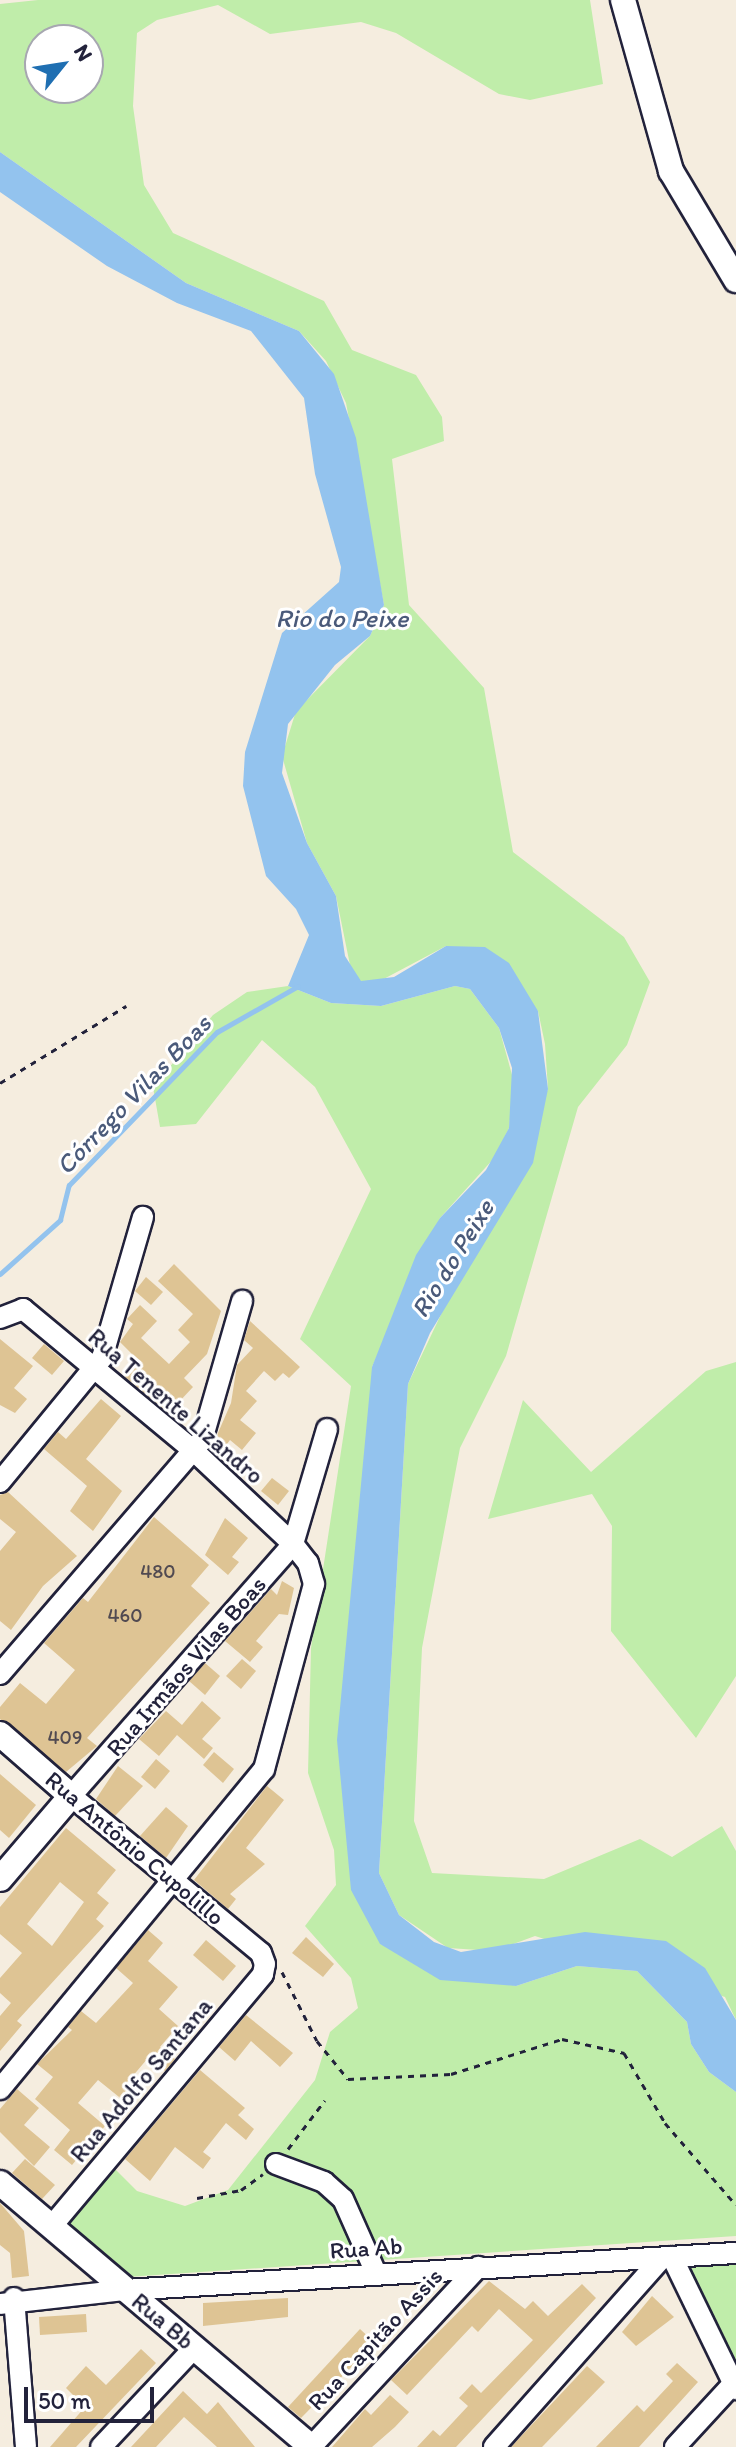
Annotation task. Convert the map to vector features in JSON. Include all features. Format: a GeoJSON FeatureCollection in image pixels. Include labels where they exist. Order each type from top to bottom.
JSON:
{"type":"FeatureCollection","features":[{"type":"Feature","properties":{"kind":"street"},"geometry":{"type":"LineString","coordinates":[[623,0],[671,171],[736,280]]}},
{"type":"Feature","properties":{"kind":"street"},"geometry":{"type":"LineString","coordinates":[[0,1482],[96,1370],[143,1217]]}},
{"type":"Feature","properties":{"kind":"street"},"geometry":{"type":"LineString","coordinates":[[0,1674],[194,1451],[242,1301]]}},
{"type":"Feature","properties":{"kind":"street","name":"Rua Tenente Lizandro"},"geometry":{"type":"LineString","coordinates":[[0,1318],[23,1309],[194,1451],[293,1544],[308,1563],[314,1584],[273,1751],[170,1880]]}},
{"type":"Feature","properties":{"kind":"street","name":"Rua Irmãos Vilas Boas"},"geometry":{"type":"LineString","coordinates":[[0,1879],[293,1544],[327,1429]]}},
{"type":"Feature","properties":{"kind":"street","name":"Rua Antônio Cupolillo"},"geometry":{"type":"LineString","coordinates":[[0,1734],[170,1880],[261,1953],[265,1964]]}},
{"type":"Feature","properties":{"kind":"street"},"geometry":{"type":"LineString","coordinates":[[0,2089],[170,1880]]}},
{"type":"Feature","properties":{"kind":"street","name":"Rua Adolfo Santana"},"geometry":{"type":"LineString","coordinates":[[51,2227],[265,1964]]}},
{"type":"Feature","properties":{"kind":"street"},"geometry":{"type":"LineString","coordinates":[[276,2164],[324,2182],[343,2199],[376,2273]]}},
{"type":"Feature","properties":{"kind":"street","name":"Rua Bb"},"geometry":{"type":"LineString","coordinates":[[0,2183],[311,2447]]}},
{"type":"Feature","properties":{"kind":"street","name":"Rua Ab"},"geometry":{"type":"LineString","coordinates":[[7,2301],[376,2273],[736,2253]]}},
{"type":"Feature","properties":{"kind":"street"},"geometry":{"type":"LineString","coordinates":[[494,2447],[667,2258],[735,2387],[675,2447]]}},
{"type":"Feature","properties":{"kind":"street","name":"Rua Capitão Assis"},"geometry":{"type":"LineString","coordinates":[[311,2447],[478,2267]]}},
{"type":"Feature","properties":{"kind":"street"},"geometry":{"type":"LineString","coordinates":[[7,2301],[26,2447]]}},
{"type":"Feature","properties":{"kind":"street"},"geometry":{"type":"LineString","coordinates":[[101,2447],[194,2348]]}},
{"type":"Feature","properties":{"kind":"path"},"geometry":{"type":"LineString","coordinates":[[0,1083],[126,1006]]}},
{"type":"Feature","properties":{"kind":"path"},"geometry":{"type":"LineString","coordinates":[[265,1964],[281,1970],[317,2041],[348,2079],[451,2074],[562,2039],[624,2053],[665,2123],[725,2200],[736,2205]]}},
{"type":"Feature","properties":{"kind":"green space"},"geometry":{"type":"Polygon","coordinates":[[[38,0],[590,0],[603,84],[530,100],[499,94],[396,33],[361,22],[270,34],[218,5],[157,20],[137,33],[133,106],[144,185],[173,233],[324,301],[352,350],[416,375],[442,417],[444,441],[392,459],[409,605],[484,688],[513,852],[624,937],[650,982],[627,1045],[578,1107],[506,1356],[460,1448],[422,1648],[414,1821],[432,1873],[544,1879],[640,1839],[672,1857],[722,1826],[736,1851],[736,2020],[725,1997],[535,1936],[494,1951],[448,1948],[399,1915],[379,1873],[408,1384],[548,1089],[545,1044],[538,1011],[446,946],[378,982],[361,982],[351,970],[336,896],[307,843],[282,756],[296,711],[370,636],[384,605],[346,403],[326,361],[299,331],[186,283],[0,152],[0,4],[38,0]]]}},
{"type":"Feature","properties":{"kind":"green space"},"geometry":{"type":"Polygon","coordinates":[[[288,986],[331,1003],[381,1006],[455,986],[470,989],[499,1028],[514,1082],[509,1128],[495,1157],[440,1218],[372,1367],[380,1944],[516,1986],[577,1966],[637,1971],[687,2022],[691,2044],[709,2072],[736,2092],[736,2236],[127,2277],[63,2220],[109,2163],[137,2191],[185,2206],[228,2190],[315,2080],[330,2032],[358,2008],[351,1978],[305,1926],[336,1885],[334,1850],[308,1773],[311,1648],[351,1386],[300,1339],[371,1189],[315,1087],[262,1040],[196,1124],[160,1127],[153,1087],[213,1015],[247,992],[288,986]]]}},
{"type":"Feature","properties":{"kind":"green space"},"geometry":{"type":"Polygon","coordinates":[[[736,1362],[736,1676],[696,1738],[611,1631],[612,1526],[592,1494],[488,1519],[523,1400],[591,1472],[706,1371],[736,1362]]]}},
{"type":"Feature","properties":{"kind":"green space"},"geometry":{"type":"Polygon","coordinates":[[[736,2259],[736,2372],[680,2261],[736,2259]]]}},
{"type":"Feature","properties":{"kind":"water","name":"Rio do Peixe"},"geometry":{"type":"Polygon","coordinates":[[[0,152],[186,283],[299,331],[334,374],[356,438],[384,605],[370,636],[335,665],[288,724],[282,773],[307,843],[336,896],[345,956],[361,981],[394,977],[446,946],[485,947],[509,963],[538,1011],[548,1089],[533,1163],[430,1333],[408,1384],[379,1873],[399,1915],[434,1942],[461,1952],[585,1932],[666,1941],[705,1968],[736,2020],[736,2092],[709,2072],[691,2044],[687,2022],[637,1971],[577,1966],[516,1986],[440,1980],[380,1944],[351,1890],[337,1740],[372,1367],[416,1255],[440,1218],[486,1170],[509,1128],[512,1068],[499,1028],[470,989],[455,986],[381,1006],[331,1003],[288,986],[309,935],[296,909],[266,876],[243,786],[245,752],[282,633],[339,582],[341,567],[315,474],[304,398],[251,331],[177,303],[107,266],[0,192],[0,152]]]}},
{"type":"Feature","properties":{"kind":"building"},"geometry":{"type":"Polygon","coordinates":[[[174,1264],[221,1311],[207,1354],[184,1378],[193,1387],[178,1403],[184,1409],[175,1418],[125,1377],[132,1354],[120,1342],[133,1324],[127,1319],[140,1305],[157,1321],[141,1338],[169,1364],[190,1342],[178,1330],[193,1314],[158,1281],[174,1264]]]}},
{"type":"Feature","properties":{"kind":"building"},"geometry":{"type":"Polygon","coordinates":[[[146,1277],[163,1292],[151,1305],[135,1291],[146,1277]]]}},
{"type":"Feature","properties":{"kind":"building"},"geometry":{"type":"Polygon","coordinates":[[[250,1321],[300,1367],[289,1378],[283,1373],[275,1381],[264,1371],[246,1391],[257,1401],[240,1420],[256,1433],[242,1450],[230,1440],[218,1456],[211,1449],[231,1403],[237,1365],[253,1348],[244,1340],[250,1321]]]}},
{"type":"Feature","properties":{"kind":"building"},"geometry":{"type":"Polygon","coordinates":[[[0,1339],[33,1366],[14,1388],[27,1399],[15,1413],[0,1405],[0,1339]]]}},
{"type":"Feature","properties":{"kind":"building"},"geometry":{"type":"Polygon","coordinates":[[[44,1344],[64,1361],[52,1375],[32,1358],[44,1344]]]}},
{"type":"Feature","properties":{"kind":"building"},"geometry":{"type":"Polygon","coordinates":[[[101,1399],[121,1416],[86,1459],[122,1491],[93,1531],[70,1511],[87,1486],[44,1449],[58,1432],[66,1439],[101,1399]]]}},
{"type":"Feature","properties":{"kind":"building"},"geometry":{"type":"Polygon","coordinates":[[[272,1478],[289,1491],[278,1505],[261,1491],[272,1478]]]}},
{"type":"Feature","properties":{"kind":"building"},"geometry":{"type":"Polygon","coordinates":[[[8,1492],[77,1556],[43,1586],[11,1630],[0,1621],[0,1551],[16,1532],[0,1519],[0,1495],[8,1492]]]}},
{"type":"Feature","properties":{"kind":"building"},"geometry":{"type":"Polygon","coordinates":[[[154,1517],[209,1565],[191,1586],[210,1603],[87,1738],[97,1746],[66,1772],[0,1719],[0,1707],[20,1683],[46,1704],[75,1670],[44,1643],[83,1598],[88,1602],[154,1517]]]}},
{"type":"Feature","properties":{"kind":"building"},"geometry":{"type":"Polygon","coordinates":[[[225,1518],[248,1538],[232,1557],[239,1562],[228,1575],[205,1555],[225,1518]]]}},
{"type":"Feature","properties":{"kind":"building"},"geometry":{"type":"Polygon","coordinates":[[[282,1581],[294,1588],[288,1615],[279,1614],[256,1641],[263,1647],[250,1662],[225,1641],[271,1589],[277,1595],[282,1581]]]}},
{"type":"Feature","properties":{"kind":"building"},"geometry":{"type":"Polygon","coordinates":[[[242,1659],[256,1671],[241,1689],[226,1676],[242,1659]]]}},
{"type":"Feature","properties":{"kind":"building"},"geometry":{"type":"Polygon","coordinates":[[[205,1663],[220,1676],[205,1695],[189,1681],[205,1663]]]}},
{"type":"Feature","properties":{"kind":"building"},"geometry":{"type":"Polygon","coordinates":[[[202,1701],[221,1718],[202,1739],[213,1748],[204,1759],[177,1735],[159,1756],[139,1739],[166,1711],[182,1725],[202,1701]]]}},
{"type":"Feature","properties":{"kind":"building"},"geometry":{"type":"Polygon","coordinates":[[[214,1752],[234,1769],[223,1783],[203,1765],[214,1752]]]}},
{"type":"Feature","properties":{"kind":"building"},"geometry":{"type":"Polygon","coordinates":[[[156,1759],[170,1771],[155,1789],[141,1777],[156,1759]]]}},
{"type":"Feature","properties":{"kind":"building"},"geometry":{"type":"Polygon","coordinates":[[[118,1766],[143,1786],[115,1816],[96,1799],[118,1766]]]}},
{"type":"Feature","properties":{"kind":"building"},"geometry":{"type":"Polygon","coordinates":[[[0,1774],[36,1805],[9,1838],[0,1830],[0,1774]]]}},
{"type":"Feature","properties":{"kind":"building"},"geometry":{"type":"Polygon","coordinates":[[[267,1786],[284,1800],[246,1848],[265,1864],[230,1894],[236,1899],[228,1909],[194,1880],[267,1786]]]}},
{"type":"Feature","properties":{"kind":"building"},"geometry":{"type":"Polygon","coordinates":[[[166,1807],[188,1826],[166,1858],[140,1836],[166,1807]]]}},
{"type":"Feature","properties":{"kind":"building"},"geometry":{"type":"Polygon","coordinates":[[[66,1828],[116,1870],[97,1893],[109,1903],[96,1919],[104,1926],[17,2021],[22,2025],[0,2051],[0,2016],[11,2003],[0,1993],[0,1978],[22,1953],[0,1934],[0,1907],[66,1828]],[[60,1882],[27,1924],[52,1946],[84,1902],[60,1882]]]}},
{"type":"Feature","properties":{"kind":"building"},"geometry":{"type":"Polygon","coordinates":[[[148,1930],[163,1943],[148,1961],[178,1987],[159,2009],[178,2026],[160,2047],[175,2059],[165,2071],[148,2058],[126,2084],[133,2090],[124,2101],[98,2080],[78,2103],[105,2126],[72,2165],[54,2150],[70,2130],[35,2099],[53,2077],[37,2064],[72,2030],[68,2027],[81,2011],[96,2023],[133,1983],[116,1968],[148,1930]]]}},
{"type":"Feature","properties":{"kind":"building"},"geometry":{"type":"Polygon","coordinates":[[[306,1937],[334,1964],[323,1977],[292,1953],[306,1937]]]}},
{"type":"Feature","properties":{"kind":"building"},"geometry":{"type":"Polygon","coordinates":[[[206,1940],[236,1966],[223,1981],[193,1955],[206,1940]]]}},
{"type":"Feature","properties":{"kind":"building"},"geometry":{"type":"Polygon","coordinates":[[[246,2015],[293,2053],[280,2067],[251,2041],[235,2061],[219,2047],[246,2015]]]}},
{"type":"Feature","properties":{"kind":"building"},"geometry":{"type":"Polygon","coordinates":[[[200,2070],[245,2108],[238,2115],[254,2129],[246,2140],[226,2123],[203,2152],[211,2158],[203,2169],[175,2147],[150,2181],[125,2159],[200,2070]]]}},
{"type":"Feature","properties":{"kind":"building"},"geometry":{"type":"Polygon","coordinates":[[[17,2089],[39,2108],[24,2125],[50,2147],[34,2166],[0,2132],[0,2109],[17,2089]]]}},
{"type":"Feature","properties":{"kind":"building"},"geometry":{"type":"Polygon","coordinates":[[[25,2159],[55,2185],[42,2199],[12,2173],[25,2159]]]}},
{"type":"Feature","properties":{"kind":"building"},"geometry":{"type":"Polygon","coordinates":[[[0,2203],[24,2231],[29,2276],[12,2278],[10,2253],[0,2245],[0,2203]]]}},
{"type":"Feature","properties":{"kind":"building"},"geometry":{"type":"Polygon","coordinates":[[[489,2281],[525,2309],[533,2301],[548,2316],[582,2284],[596,2298],[456,2447],[417,2447],[433,2430],[440,2436],[468,2406],[459,2398],[472,2384],[481,2393],[533,2340],[499,2309],[478,2332],[472,2326],[407,2395],[391,2380],[489,2281]]]}},
{"type":"Feature","properties":{"kind":"building"},"geometry":{"type":"Polygon","coordinates":[[[652,2296],[674,2317],[636,2346],[622,2332],[652,2296]]]}},
{"type":"Feature","properties":{"kind":"building"},"geometry":{"type":"Polygon","coordinates":[[[288,2298],[288,2317],[203,2326],[203,2303],[288,2298]]]}},
{"type":"Feature","properties":{"kind":"building"},"geometry":{"type":"Polygon","coordinates":[[[86,2314],[87,2332],[40,2335],[39,2317],[86,2314]]]}},
{"type":"Feature","properties":{"kind":"building"},"geometry":{"type":"Polygon","coordinates":[[[360,2329],[375,2343],[301,2418],[288,2407],[360,2329]]]}},
{"type":"Feature","properties":{"kind":"building"},"geometry":{"type":"Polygon","coordinates":[[[141,2349],[156,2363],[76,2447],[50,2447],[85,2407],[66,2388],[86,2366],[106,2385],[141,2349]]]}},
{"type":"Feature","properties":{"kind":"building"},"geometry":{"type":"Polygon","coordinates":[[[677,2363],[698,2382],[639,2447],[596,2447],[637,2405],[644,2412],[673,2381],[666,2374],[677,2363]]]}},
{"type":"Feature","properties":{"kind":"building"},"geometry":{"type":"Polygon","coordinates":[[[587,2366],[605,2382],[542,2447],[511,2447],[587,2366]]]}},
{"type":"Feature","properties":{"kind":"building"},"geometry":{"type":"Polygon","coordinates":[[[183,2391],[207,2414],[218,2402],[255,2447],[217,2447],[184,2417],[156,2447],[131,2447],[183,2391]]]}},
{"type":"Feature","properties":{"kind":"building"},"geometry":{"type":"Polygon","coordinates":[[[390,2395],[409,2412],[395,2427],[372,2447],[332,2447],[365,2409],[371,2415],[390,2395]]]}},
{"type":"Feature","properties":{"kind":"waterway","name":"Córrego Vilas Boas"},"geometry":{"type":"LineString","coordinates":[[0,1274],[60,1220],[69,1185],[217,1032],[298,986]]}}]}
